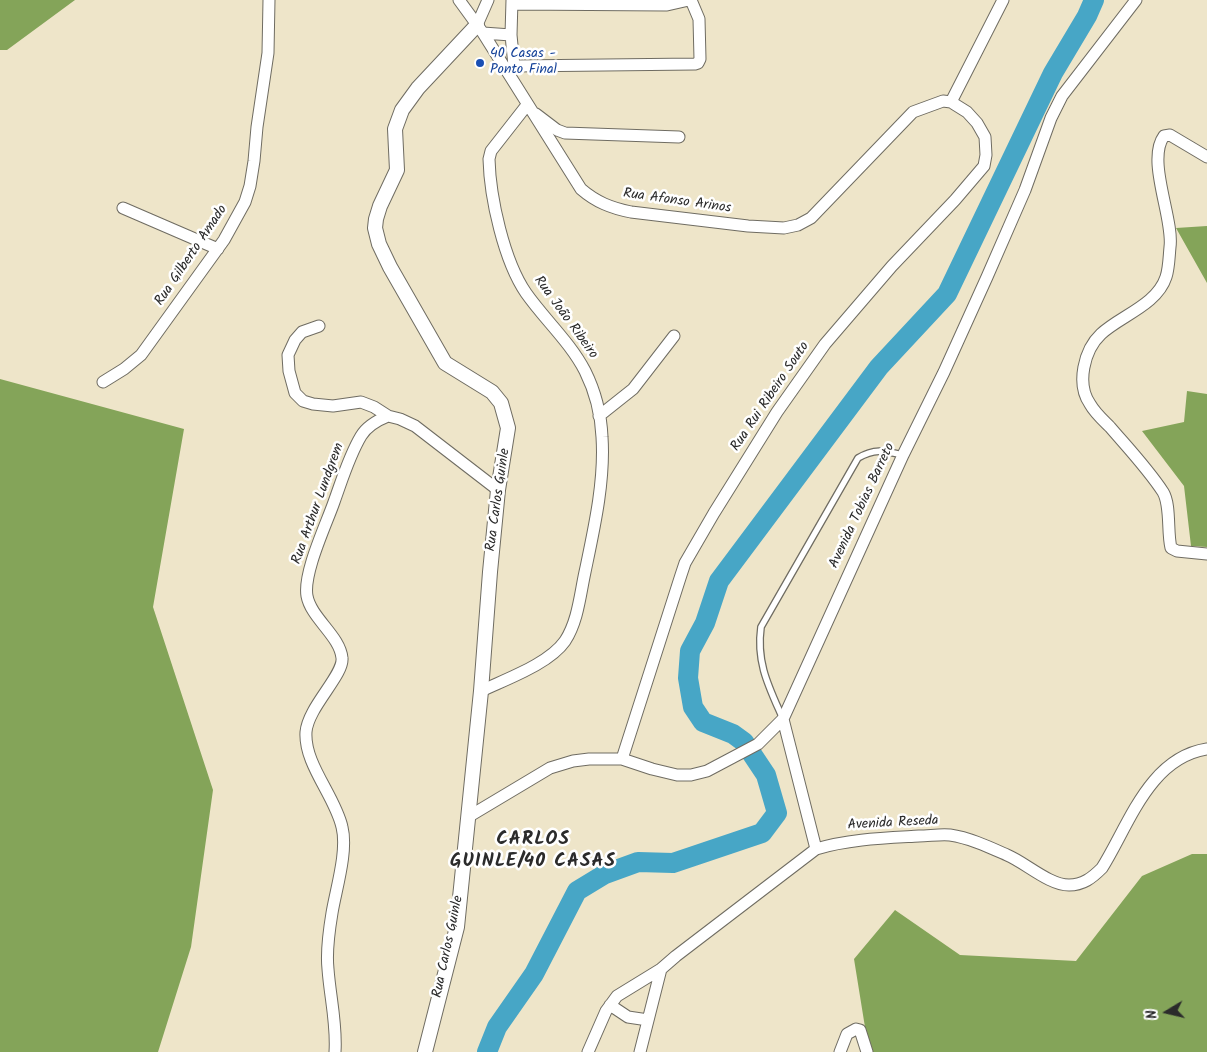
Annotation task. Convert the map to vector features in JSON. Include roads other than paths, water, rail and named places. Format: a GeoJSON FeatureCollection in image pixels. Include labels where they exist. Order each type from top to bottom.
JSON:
{"type":"FeatureCollection","features":[{"type":"Feature","properties":{"kind":"street","name":"Rua Gilberto Amado"},"geometry":{"type":"LineString","coordinates":[[103,382],[142,355],[218,249],[245,202],[250,186],[268,53],[269,0]]}},
{"type":"Feature","properties":{"kind":"street","name":"Rua Afonso Arinos"},"geometry":{"type":"LineString","coordinates":[[459,0],[480,29],[581,189],[594,200],[631,212],[748,226],[784,228],[798,225],[811,218],[913,112],[943,101],[951,102]]}},
{"type":"Feature","properties":{"kind":"street"},"geometry":{"type":"LineString","coordinates":[[488,0],[480,29],[511,35]]}},
{"type":"Feature","properties":{"kind":"street"},"geometry":{"type":"LineString","coordinates":[[690,0],[699,19],[700,59],[695,64],[514,66],[511,35],[512,2],[667,5],[690,0]]}},
{"type":"Feature","properties":{"kind":"street"},"geometry":{"type":"LineString","coordinates":[[951,102],[1003,0]]}},
{"type":"Feature","properties":{"kind":"street","name":"Avenida Tobias Barreto"},"geometry":{"type":"LineString","coordinates":[[468,817],[550,768],[572,761],[622,759],[664,773],[691,775],[707,771],[758,744],[783,719],[902,455],[944,372],[987,276],[1025,190],[1051,118],[1062,96],[1136,0]]}},
{"type":"Feature","properties":{"kind":"street","name":"Rua Carlos Guinle"},"geometry":{"type":"LineString","coordinates":[[424,1052],[456,927],[481,691],[498,490],[508,428],[500,403],[492,392],[445,363],[390,267],[379,244],[375,228],[380,206],[397,170],[395,129],[402,110],[418,88],[480,29]]}},
{"type":"Feature","properties":{"kind":"street","name":"Rua Rui Ribeiro Souto"},"geometry":{"type":"LineString","coordinates":[[622,759],[681,575],[714,513],[777,412],[825,344],[892,266],[955,200],[984,166],[986,155],[985,137],[978,123],[967,112],[951,102]]}},
{"type":"Feature","properties":{"kind":"street"},"geometry":{"type":"LineString","coordinates":[[529,108],[557,130],[565,133],[679,137]]}},
{"type":"Feature","properties":{"kind":"street","name":"Rua João Ribeiro"},"geometry":{"type":"LineString","coordinates":[[481,691],[547,658],[564,642],[570,632],[576,615],[595,520],[602,468],[602,438],[599,416],[588,379],[573,351],[526,292],[516,276],[509,262],[498,221],[489,159],[491,151],[529,108]]}},
{"type":"Feature","properties":{"kind":"street"},"geometry":{"type":"LineString","coordinates":[[1207,157],[1170,135],[1164,136],[1159,143],[1158,152],[1163,201],[1171,239],[1166,278],[1144,305],[1100,335],[1084,361],[1083,376],[1089,404],[1133,453],[1164,493],[1171,548],[1177,551],[1207,554]]}},
{"type":"Feature","properties":{"kind":"street"},"geometry":{"type":"LineString","coordinates":[[122,208],[218,249]]}},
{"type":"Feature","properties":{"kind":"street"},"geometry":{"type":"LineString","coordinates":[[319,326],[302,332],[294,340],[288,355],[289,372],[295,393],[303,400],[313,404],[333,406],[361,402],[374,407],[388,416],[415,426],[498,490]]}},
{"type":"Feature","properties":{"kind":"street"},"geometry":{"type":"LineString","coordinates":[[599,416],[633,389],[674,336]]}},
{"type":"Feature","properties":{"kind":"street","name":"Rua Arthur Lundgrem"},"geometry":{"type":"LineString","coordinates":[[335,1052],[336,1037],[327,969],[331,914],[342,854],[342,827],[329,794],[308,752],[306,732],[312,712],[341,669],[342,658],[334,639],[311,606],[307,597],[306,587],[309,571],[318,546],[344,475],[362,434],[376,421],[388,416]]}},
{"type":"Feature","properties":{"kind":"street"},"geometry":{"type":"LineString","coordinates":[[783,719],[816,849]]}},
{"type":"Feature","properties":{"kind":"street","name":"Avenida Reseda"},"geometry":{"type":"LineString","coordinates":[[610,1005],[617,996],[661,969],[816,849],[840,842],[949,835],[982,844],[1017,860],[1058,883],[1068,885],[1081,884],[1093,877],[1102,868],[1146,790],[1156,778],[1168,766],[1185,756],[1207,749]]}},
{"type":"Feature","properties":{"kind":"street"},"geometry":{"type":"LineString","coordinates":[[640,1052],[661,969]]}},
{"type":"Feature","properties":{"kind":"street"},"geometry":{"type":"LineString","coordinates":[[588,1052],[594,1034],[610,1005],[628,1017],[648,1020]]}},
{"type":"Feature","properties":{"kind":"street"},"geometry":{"type":"LineString","coordinates":[[840,1052],[847,1034],[856,1029],[860,1030],[867,1052]]}},
{"type":"Feature","properties":{"kind":"lane"},"geometry":{"type":"LineString","coordinates":[[783,719],[762,667],[759,653],[761,627],[858,458],[874,451],[902,455]]}},
{"type":"Feature","properties":{"kind":"waterway"},"geometry":{"type":"LineString","coordinates":[[487,1052],[497,1027],[534,974],[577,891],[605,874],[638,862],[673,863],[762,833],[777,813],[766,775],[744,742],[733,734],[703,722],[693,707],[688,678],[690,651],[705,623],[719,581],[879,367],[947,294],[1053,73],[1087,16],[1094,0]]}},
{"type":"Feature","properties":{"kind":"place","name":"40 Casas - Ponto Final"},"geometry":{"type":"Point","coordinates":[480,63]}},
{"type":"Feature","properties":{"kind":"district","name":"CARLOS GUINLE/40 CASAS"},"geometry":{"type":"Point","coordinates":[533,852]}}]}
